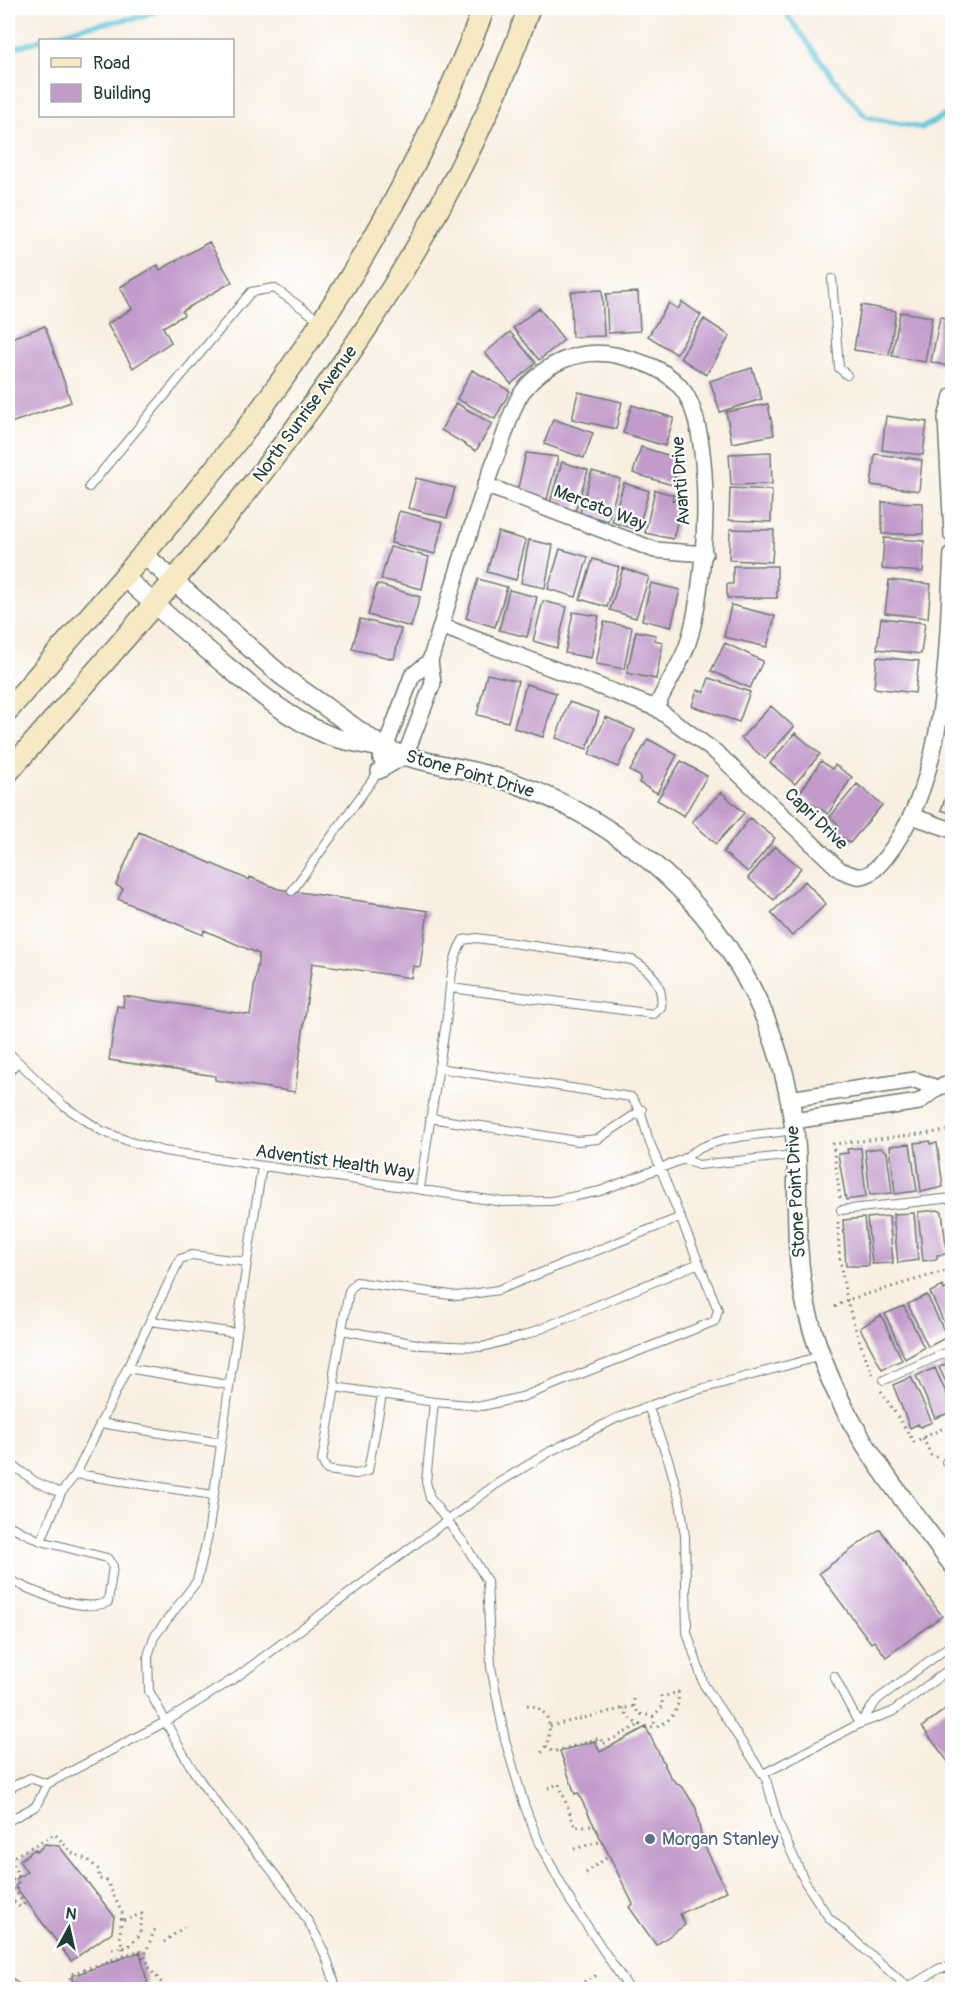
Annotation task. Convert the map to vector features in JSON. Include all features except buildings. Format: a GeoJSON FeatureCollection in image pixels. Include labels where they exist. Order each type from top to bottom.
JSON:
{"type":"FeatureCollection","features":[{"type":"Feature","properties":{"kind":"main road"},"geometry":{"type":"LineString","coordinates":[[8,710],[241,435],[322,322],[403,182],[482,15]]}},
{"type":"Feature","properties":{"kind":"main road","name":"North Sunrise Avenue"},"geometry":{"type":"LineString","coordinates":[[8,772],[174,580],[299,426],[374,318],[460,163],[526,16]]}},
{"type":"Feature","properties":{"kind":"street","name":"Avanti Drive"},"geometry":{"type":"LineString","coordinates":[[405,756],[433,683],[430,661],[485,485],[521,393],[543,369],[575,355],[612,354],[655,366],[684,393],[699,434],[704,479],[705,554],[700,592],[688,645],[665,686],[656,708]]}},
{"type":"Feature","properties":{"kind":"street"},"geometry":{"type":"LineString","coordinates":[[952,396],[946,418],[952,535]]}},
{"type":"Feature","properties":{"kind":"street","name":"Mercato Way"},"geometry":{"type":"LineString","coordinates":[[485,485],[655,550],[705,554]]}},
{"type":"Feature","properties":{"kind":"street","name":"Stone Point Drive"},"geometry":{"type":"LineString","coordinates":[[142,553],[282,676],[384,748]]}},
{"type":"Feature","properties":{"kind":"street","name":"Capri Drive"},"geometry":{"type":"LineString","coordinates":[[441,626],[656,708],[718,754],[840,870],[858,876],[867,875],[878,867],[898,841],[912,816],[935,743],[948,679],[952,553]]}},
{"type":"Feature","properties":{"kind":"street","name":"Stone Point Drive"},"geometry":{"type":"LineString","coordinates":[[123,576],[250,686],[282,709],[330,736],[474,771],[554,799],[602,827],[654,865],[716,932],[752,991],[781,1060],[794,1126],[796,1234],[800,1274],[821,1356],[839,1402],[869,1453],[952,1564]]}},
{"type":"Feature","properties":{"kind":"street","name":"Avanti Drive"},"geometry":{"type":"LineString","coordinates":[[378,771],[384,748],[412,676],[430,661]]}},
{"type":"Feature","properties":{"kind":"street"},"geometry":{"type":"LineString","coordinates":[[405,692],[426,701]]}},
{"type":"Feature","properties":{"kind":"street"},"geometry":{"type":"LineString","coordinates":[[378,771],[405,756]]}},
{"type":"Feature","properties":{"kind":"street"},"geometry":{"type":"LineString","coordinates":[[912,816],[952,830]]}},
{"type":"Feature","properties":{"kind":"street"},"geometry":{"type":"LineString","coordinates":[[789,1099],[915,1080],[937,1088]]}},
{"type":"Feature","properties":{"kind":"street"},"geometry":{"type":"LineString","coordinates":[[897,1082],[901,1105]]}},
{"type":"Feature","properties":{"kind":"street"},"geometry":{"type":"LineString","coordinates":[[794,1126],[920,1102],[937,1088],[952,1083]]}},
{"type":"Feature","properties":{"kind":"lane"},"geometry":{"type":"LineString","coordinates":[[832,279],[839,368],[847,375]]}},
{"type":"Feature","properties":{"kind":"lane"},"geometry":{"type":"LineString","coordinates":[[89,487],[251,292],[274,288],[322,322]]}},
{"type":"Feature","properties":{"kind":"lane"},"geometry":{"type":"LineString","coordinates":[[292,891],[378,771]]}},
{"type":"Feature","properties":{"kind":"lane"},"geometry":{"type":"LineString","coordinates":[[420,1189],[457,949],[463,940],[477,938],[632,960],[644,966],[653,975],[663,994],[662,1007],[654,1014],[451,988]]}},
{"type":"Feature","properties":{"kind":"lane","name":"Adventist Health Way"},"geometry":{"type":"LineString","coordinates":[[8,1053],[64,1107],[102,1131],[164,1152],[503,1202],[552,1201],[600,1191],[684,1159],[693,1150],[712,1142],[794,1126]]}},
{"type":"Feature","properties":{"kind":"lane"},"geometry":{"type":"LineString","coordinates":[[8,1073],[17,1062]]}},
{"type":"Feature","properties":{"kind":"lane"},"geometry":{"type":"LineString","coordinates":[[335,1386],[382,1395],[482,1406],[522,1397],[715,1321],[718,1311],[649,1141],[642,1110],[631,1097],[438,1068]]}},
{"type":"Feature","properties":{"kind":"lane"},"geometry":{"type":"LineString","coordinates":[[430,1118],[577,1142],[598,1139],[642,1110]]}},
{"type":"Feature","properties":{"kind":"lane"},"geometry":{"type":"LineString","coordinates":[[684,1159],[698,1165],[796,1155]]}},
{"type":"Feature","properties":{"kind":"lane"},"geometry":{"type":"LineString","coordinates":[[262,1166],[213,1495],[197,1581],[154,1637],[148,1656],[149,1691],[198,1779],[305,1916],[327,1959],[336,1989]]}},
{"type":"Feature","properties":{"kind":"lane"},"geometry":{"type":"LineString","coordinates":[[841,1210],[952,1198]]}},
{"type":"Feature","properties":{"kind":"lane"},"geometry":{"type":"LineString","coordinates":[[382,1395],[368,1472],[356,1474],[327,1470],[322,1461],[335,1386],[334,1372],[349,1291],[356,1282],[458,1296],[498,1290],[681,1217]]}},
{"type":"Feature","properties":{"kind":"lane"},"geometry":{"type":"LineString","coordinates":[[41,1541],[61,1493],[76,1474],[180,1259],[192,1255],[247,1262]]}},
{"type":"Feature","properties":{"kind":"lane"},"geometry":{"type":"LineString","coordinates":[[342,1330],[422,1345],[482,1347],[526,1335],[699,1263]]}},
{"type":"Feature","properties":{"kind":"lane"},"geometry":{"type":"LineString","coordinates":[[150,1321],[236,1334]]}},
{"type":"Feature","properties":{"kind":"lane"},"geometry":{"type":"LineString","coordinates":[[879,1380],[952,1350]]}},
{"type":"Feature","properties":{"kind":"lane"},"geometry":{"type":"LineString","coordinates":[[8,1821],[36,1806],[47,1784],[167,1721],[288,1642],[495,1485],[551,1451],[584,1433],[648,1406],[714,1384],[821,1356]]}},
{"type":"Feature","properties":{"kind":"lane"},"geometry":{"type":"LineString","coordinates":[[127,1368],[229,1384]]}},
{"type":"Feature","properties":{"kind":"lane"},"geometry":{"type":"LineString","coordinates":[[434,1402],[426,1482],[430,1498],[466,1546],[487,1581],[490,1667],[506,1740],[525,1807],[539,1843],[571,1902],[630,1989]]}},
{"type":"Feature","properties":{"kind":"lane"},"geometry":{"type":"LineString","coordinates":[[648,1406],[669,1462],[680,1502],[685,1536],[687,1632],[704,1685],[763,1774],[779,1825],[805,1882],[829,1918],[910,1988],[940,1968],[952,1968]]}},
{"type":"Feature","properties":{"kind":"lane"},"geometry":{"type":"LineString","coordinates":[[100,1424],[221,1443]]}},
{"type":"Feature","properties":{"kind":"lane"},"geometry":{"type":"LineString","coordinates":[[8,1462],[36,1482],[61,1493]]}},
{"type":"Feature","properties":{"kind":"lane"},"geometry":{"type":"LineString","coordinates":[[76,1474],[213,1495]]}},
{"type":"Feature","properties":{"kind":"lane"},"geometry":{"type":"LineString","coordinates":[[8,1526],[41,1541],[106,1558],[113,1566],[108,1602],[97,1607],[65,1601],[8,1579]]}},
{"type":"Feature","properties":{"kind":"lane"},"geometry":{"type":"LineString","coordinates":[[859,1724],[878,1699],[952,1644]]}},
{"type":"Feature","properties":{"kind":"lane"},"geometry":{"type":"LineString","coordinates":[[763,1774],[859,1724],[892,1712],[952,1667]]}},
{"type":"Feature","properties":{"kind":"lane"},"geometry":{"type":"LineString","coordinates":[[834,1676],[859,1724]]}},
{"type":"Feature","properties":{"kind":"lane"},"geometry":{"type":"LineString","coordinates":[[8,1789],[30,1778],[47,1784]]}},
{"type":"Feature","properties":{"kind":"path"},"geometry":{"type":"LineString","coordinates":[[947,1131],[834,1143],[842,1222],[837,1222],[847,1299],[858,1339],[914,1442],[952,1424]]}},
{"type":"Feature","properties":{"kind":"path"},"geometry":{"type":"LineString","coordinates":[[835,1307],[847,1299],[952,1269]]}},
{"type":"Feature","properties":{"kind":"path"},"geometry":{"type":"LineString","coordinates":[[634,1699],[634,1706],[644,1716],[653,1716],[663,1706],[660,1691]]}},
{"type":"Feature","properties":{"kind":"path"},"geometry":{"type":"LineString","coordinates":[[623,1708],[629,1719],[639,1725],[655,1727],[669,1721],[678,1704],[678,1692],[663,1697]]}},
{"type":"Feature","properties":{"kind":"path"},"geometry":{"type":"LineString","coordinates":[[527,1706],[540,1710],[550,1726],[546,1746],[538,1756]]}},
{"type":"Feature","properties":{"kind":"path"},"geometry":{"type":"LineString","coordinates":[[550,1726],[634,1706]]}},
{"type":"Feature","properties":{"kind":"path"},"geometry":{"type":"LineString","coordinates":[[653,1716],[655,1727]]}},
{"type":"Feature","properties":{"kind":"path"},"geometry":{"type":"LineString","coordinates":[[546,1746],[553,1752],[600,1738],[603,1744],[639,1725]]}},
{"type":"Feature","properties":{"kind":"path"},"geometry":{"type":"LineString","coordinates":[[548,1788],[559,1784],[575,1827],[591,1825]]}},
{"type":"Feature","properties":{"kind":"path"},"geometry":{"type":"LineString","coordinates":[[8,1903],[14,1902],[20,1907],[24,1904],[10,1882],[18,1876],[11,1858],[55,1834],[72,1853],[88,1860],[99,1870],[98,1877],[107,1881],[123,1920],[120,1935],[124,1956]]}},
{"type":"Feature","properties":{"kind":"path"},"geometry":{"type":"LineString","coordinates":[[574,1849],[599,1842]]}},
{"type":"Feature","properties":{"kind":"path"},"geometry":{"type":"LineString","coordinates":[[586,1873],[607,1857]]}},
{"type":"Feature","properties":{"kind":"path"},"geometry":{"type":"LineString","coordinates":[[112,1949],[123,1949],[133,1944],[140,1935],[142,1914],[123,1920]]}},
{"type":"Feature","properties":{"kind":"path"},"geometry":{"type":"LineString","coordinates":[[164,1942],[184,1927]]}},
{"type":"Feature","properties":{"kind":"path"},"geometry":{"type":"LineString","coordinates":[[145,1956],[154,1929]]}},
{"type":"Feature","properties":{"kind":"path"},"geometry":{"type":"LineString","coordinates":[[72,1989],[69,1983],[71,1974],[138,1951],[145,1956],[150,1969],[165,1989],[180,1989]]}},
{"type":"Feature","properties":{"kind":"path"},"geometry":{"type":"LineString","coordinates":[[568,1989],[597,1975]]}},
{"type":"Feature","properties":{"kind":"path"},"geometry":{"type":"LineString","coordinates":[[190,1989],[198,1985]]}},
{"type":"Feature","properties":{"kind":"waterway"},"geometry":{"type":"LineString","coordinates":[[43,39],[82,27],[141,17],[164,8]]}},
{"type":"Feature","properties":{"kind":"waterway"},"geometry":{"type":"LineString","coordinates":[[782,8],[831,75],[866,117],[922,128],[952,111]]}},
{"type":"Feature","properties":{"kind":"waterway"},"geometry":{"type":"LineString","coordinates":[[8,50],[39,40]]}},
{"type":"Feature","properties":{"kind":"place","name":"Morgan Stanley"},"geometry":{"type":"Point","coordinates":[650,1839]}}]}
